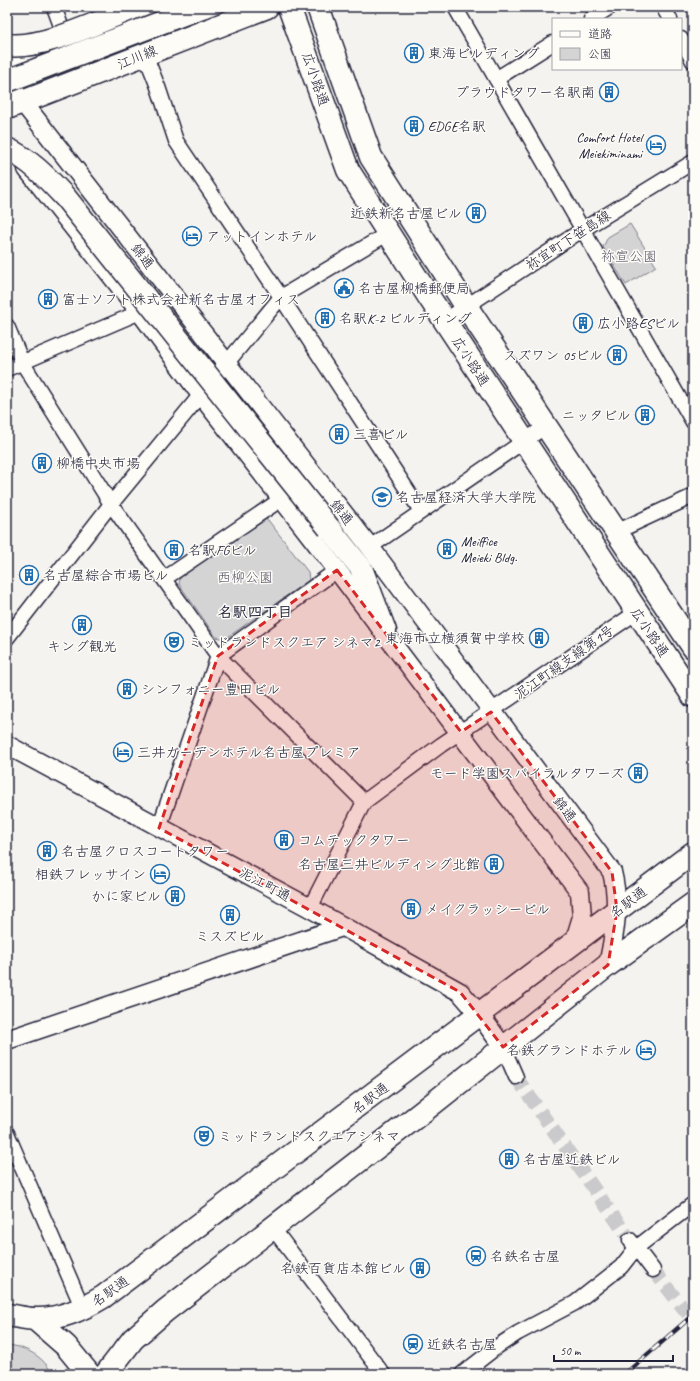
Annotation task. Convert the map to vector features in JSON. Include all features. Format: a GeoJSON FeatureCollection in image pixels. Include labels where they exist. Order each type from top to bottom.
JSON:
{"type":"FeatureCollection","features":[{"type":"Feature","properties":{"kind":"main road"},"geometry":{"type":"LineString","coordinates":[[7,44],[15,46],[47,41],[136,7]]}},
{"type":"Feature","properties":{"kind":"main road"},"geometry":{"type":"LineString","coordinates":[[7,65],[68,44],[160,7]]}},
{"type":"Feature","properties":{"kind":"main road"},"geometry":{"type":"LineString","coordinates":[[7,81],[202,7]]}},
{"type":"Feature","properties":{"kind":"main road","name":"江川線"},"geometry":{"type":"LineString","coordinates":[[15,105],[267,7]]}},
{"type":"Feature","properties":{"kind":"main road","name":"広小路通"},"geometry":{"type":"LineString","coordinates":[[289,7],[348,170],[387,234],[444,321],[693,696]]}},
{"type":"Feature","properties":{"kind":"main road","name":"広小路通"},"geometry":{"type":"LineString","coordinates":[[318,7],[371,157],[466,306],[693,647]]}},
{"type":"Feature","properties":{"kind":"main road"},"geometry":{"type":"LineString","coordinates":[[7,149],[18,154],[42,172],[65,197],[361,568],[384,631]]}},
{"type":"Feature","properties":{"kind":"main road","name":"名駅通"},"geometry":{"type":"LineString","coordinates":[[7,1315],[35,1319],[63,1315],[83,1309],[103,1297],[480,1015],[693,853]]}},
{"type":"Feature","properties":{"kind":"main road"},"geometry":{"type":"LineString","coordinates":[[106,1374],[133,1339],[146,1326],[608,965],[693,904]]}},
{"type":"Feature","properties":{"kind":"main road"},"geometry":{"type":"LineString","coordinates":[[35,1319],[66,1346],[89,1374]]}},
{"type":"Feature","properties":{"kind":"street"},"geometry":{"type":"LineString","coordinates":[[54,7],[68,44]]}},
{"type":"Feature","properties":{"kind":"street"},"geometry":{"type":"LineString","coordinates":[[455,7],[693,422]]}},
{"type":"Feature","properties":{"kind":"street"},"geometry":{"type":"LineString","coordinates":[[593,18],[610,7]]}},
{"type":"Feature","properties":{"kind":"street"},"geometry":{"type":"LineString","coordinates":[[663,7],[669,18]]}},
{"type":"Feature","properties":{"kind":"street"},"geometry":{"type":"LineString","coordinates":[[682,41],[693,61]]}},
{"type":"Feature","properties":{"kind":"street"},"geometry":{"type":"LineString","coordinates":[[496,79],[552,44]]}},
{"type":"Feature","properties":{"kind":"street"},"geometry":{"type":"LineString","coordinates":[[145,54],[176,141],[281,297],[421,511]]}},
{"type":"Feature","properties":{"kind":"street","name":"錦通"},"geometry":{"type":"LineString","coordinates":[[7,81],[15,105],[226,362],[370,547],[491,712],[612,872],[617,891],[617,910],[608,965]]}},
{"type":"Feature","properties":{"kind":"street"},"geometry":{"type":"LineString","coordinates":[[7,142],[41,188],[140,312],[201,395],[283,498],[461,732],[580,892],[582,917],[574,943]]}},
{"type":"Feature","properties":{"kind":"street","name":"祢宜町下笹島線"},"geometry":{"type":"LineString","coordinates":[[444,321],[582,230],[693,162]]}},
{"type":"Feature","properties":{"kind":"street"},"geometry":{"type":"LineString","coordinates":[[7,638],[110,504],[281,297],[387,234]]}},
{"type":"Feature","properties":{"kind":"street"},"geometry":{"type":"LineString","coordinates":[[7,369],[140,312]]}},
{"type":"Feature","properties":{"kind":"street"},"geometry":{"type":"LineString","coordinates":[[7,326],[22,362],[110,504],[218,656],[364,802],[310,908]]}},
{"type":"Feature","properties":{"kind":"street"},"geometry":{"type":"LineString","coordinates":[[370,547],[546,426]]}},
{"type":"Feature","properties":{"kind":"street"},"geometry":{"type":"LineString","coordinates":[[616,532],[693,496]]}},
{"type":"Feature","properties":{"kind":"street"},"geometry":{"type":"LineString","coordinates":[[164,579],[283,498]]}},
{"type":"Feature","properties":{"kind":"street"},"geometry":{"type":"LineString","coordinates":[[158,828],[218,656],[338,570]]}},
{"type":"Feature","properties":{"kind":"street","name":"泥江町線支線第1号"},"geometry":{"type":"LineString","coordinates":[[364,802],[461,732],[637,612]]}},
{"type":"Feature","properties":{"kind":"street","name":"泥江町通"},"geometry":{"type":"LineString","coordinates":[[7,745],[158,828],[310,908],[460,992],[480,1015],[503,1047]]}},
{"type":"Feature","properties":{"kind":"street"},"geometry":{"type":"LineString","coordinates":[[7,1040],[342,927]]}},
{"type":"Feature","properties":{"kind":"street"},"geometry":{"type":"LineString","coordinates":[[503,1047],[516,1077]]}},
{"type":"Feature","properties":{"kind":"street"},"geometry":{"type":"LineString","coordinates":[[7,1133],[83,1309]]}},
{"type":"Feature","properties":{"kind":"street"},"geometry":{"type":"LineString","coordinates":[[462,1374],[498,1346],[575,1304],[621,1267],[633,1244],[693,1204]]}},
{"type":"Feature","properties":{"kind":"street"},"geometry":{"type":"LineString","coordinates":[[272,1227],[383,1374]]}},
{"type":"Feature","properties":{"kind":"street"},"geometry":{"type":"LineString","coordinates":[[633,1244],[653,1270]]}},
{"type":"Feature","properties":{"kind":"highlighted area"},"geometry":{"type":"Polygon","coordinates":[[[337,570],[461,732],[491,712],[612,872],[617,910],[608,965],[503,1047],[460,992],[159,828],[218,656],[337,570]]]}},
{"type":"Feature","properties":{"kind":"green space","name":"祢宣公園"},"geometry":{"type":"Polygon","coordinates":[[[630,224],[656,266],[626,285],[603,247],[608,237],[630,224]]]}},
{"type":"Feature","properties":{"kind":"green space","name":"西柳公園"},"geometry":{"type":"Polygon","coordinates":[[[262,519],[268,520],[308,572],[309,580],[225,639],[216,637],[179,584],[180,577],[262,519]]]}},
{"type":"Feature","properties":{"kind":"green space"},"geometry":{"type":"Polygon","coordinates":[[[7,1345],[27,1350],[44,1362],[52,1374],[7,1374],[7,1345]]]}},
{"type":"Feature","properties":{"kind":"tunnel"},"geometry":{"type":"LineString","coordinates":[[516,1077],[630,1240]]}},
{"type":"Feature","properties":{"kind":"tunnel"},"geometry":{"type":"LineString","coordinates":[[653,1270],[693,1320]]}},
{"type":"Feature","properties":{"kind":"railway"},"geometry":{"type":"LineString","coordinates":[[625,1374],[693,1315]]}},
{"type":"Feature","properties":{"kind":"place","name":"東海ビルディング"},"geometry":{"type":"Point","coordinates":[414,53]}},
{"type":"Feature","properties":{"kind":"place","name":"プラウドタワー名駅南"},"geometry":{"type":"Point","coordinates":[609,92]}},
{"type":"Feature","properties":{"kind":"place","name":"EDGE名駅"},"geometry":{"type":"Point","coordinates":[414,126]}},
{"type":"Feature","properties":{"kind":"place","name":"Comfort Hotel Meiekiminami"},"geometry":{"type":"Point","coordinates":[656,145]}},
{"type":"Feature","properties":{"kind":"place","name":"近鉄新名古屋ビル"},"geometry":{"type":"Point","coordinates":[476,213]}},
{"type":"Feature","properties":{"kind":"place","name":"アットインホテル"},"geometry":{"type":"Point","coordinates":[192,236]}},
{"type":"Feature","properties":{"kind":"place","name":"名古屋柳橋郵便局"},"geometry":{"type":"Point","coordinates":[344,288]}},
{"type":"Feature","properties":{"kind":"place","name":"富士ソフト株式会社新名古屋オフィス"},"geometry":{"type":"Point","coordinates":[48,299]}},
{"type":"Feature","properties":{"kind":"place","name":"名駅K-2 ビルディング"},"geometry":{"type":"Point","coordinates":[325,318]}},
{"type":"Feature","properties":{"kind":"place","name":"広小路ESビル"},"geometry":{"type":"Point","coordinates":[583,323]}},
{"type":"Feature","properties":{"kind":"place","name":"スズワン 05ビル"},"geometry":{"type":"Point","coordinates":[617,355]}},
{"type":"Feature","properties":{"kind":"place","name":"ニッタビル"},"geometry":{"type":"Point","coordinates":[645,415]}},
{"type":"Feature","properties":{"kind":"place","name":"三喜ビル"},"geometry":{"type":"Point","coordinates":[339,434]}},
{"type":"Feature","properties":{"kind":"place","name":"柳橋中央市場"},"geometry":{"type":"Point","coordinates":[42,463]}},
{"type":"Feature","properties":{"kind":"place","name":"名古屋経済大学大学院"},"geometry":{"type":"Point","coordinates":[382,497]}},
{"type":"Feature","properties":{"kind":"place","name":"Meiffice Meieki Bldg."},"geometry":{"type":"Point","coordinates":[447,549]}},
{"type":"Feature","properties":{"kind":"place","name":"名駅FGビル"},"geometry":{"type":"Point","coordinates":[174,550]}},
{"type":"Feature","properties":{"kind":"place","name":"名古屋綜合市場ビル"},"geometry":{"type":"Point","coordinates":[29,575]}},
{"type":"Feature","properties":{"kind":"place","name":"キング観光"},"geometry":{"type":"Point","coordinates":[82,625]}},
{"type":"Feature","properties":{"kind":"place","name":"東海市立横須賀中学校"},"geometry":{"type":"Point","coordinates":[539,638]}},
{"type":"Feature","properties":{"kind":"place","name":"ミッドランドスクエア シネマ2"},"geometry":{"type":"Point","coordinates":[174,642]}},
{"type":"Feature","properties":{"kind":"place","name":"シンフォニー豊田ビル"},"geometry":{"type":"Point","coordinates":[127,689]}},
{"type":"Feature","properties":{"kind":"place","name":"三井ガーデンホテル名古屋プレミア"},"geometry":{"type":"Point","coordinates":[123,752]}},
{"type":"Feature","properties":{"kind":"place","name":"モード学園スパイラルタワーズ"},"geometry":{"type":"Point","coordinates":[638,773]}},
{"type":"Feature","properties":{"kind":"place","name":"コムテックタワー"},"geometry":{"type":"Point","coordinates":[284,840]}},
{"type":"Feature","properties":{"kind":"place","name":"名古屋クロスコートタワー"},"geometry":{"type":"Point","coordinates":[47,851]}},
{"type":"Feature","properties":{"kind":"place","name":"名古屋三井ビルディング北館"},"geometry":{"type":"Point","coordinates":[494,864]}},
{"type":"Feature","properties":{"kind":"place","name":"相鉄フレッサイン"},"geometry":{"type":"Point","coordinates":[160,874]}},
{"type":"Feature","properties":{"kind":"place","name":"かに家ビル"},"geometry":{"type":"Point","coordinates":[175,896]}},
{"type":"Feature","properties":{"kind":"place","name":"メイクラッシービル"},"geometry":{"type":"Point","coordinates":[411,909]}},
{"type":"Feature","properties":{"kind":"place","name":"ミスズビル"},"geometry":{"type":"Point","coordinates":[230,915]}},
{"type":"Feature","properties":{"kind":"place","name":"名鉄グランドホテル"},"geometry":{"type":"Point","coordinates":[646,1050]}},
{"type":"Feature","properties":{"kind":"place","name":"ミッドランドスクエアシネマ"},"geometry":{"type":"Point","coordinates":[204,1136]}},
{"type":"Feature","properties":{"kind":"place","name":"名古屋近鉄ビル"},"geometry":{"type":"Point","coordinates":[509,1159]}},
{"type":"Feature","properties":{"kind":"place","name":"名鉄名古屋"},"geometry":{"type":"Point","coordinates":[476,1256]}},
{"type":"Feature","properties":{"kind":"place","name":"名鉄百貨店本館ビル"},"geometry":{"type":"Point","coordinates":[420,1268]}},
{"type":"Feature","properties":{"kind":"place","name":"近鉄名古屋"},"geometry":{"type":"Point","coordinates":[413,1344]}},
{"type":"Feature","properties":{"kind":"district","name":"名駅四丁目"},"geometry":{"type":"Point","coordinates":[255,612]}}]}
